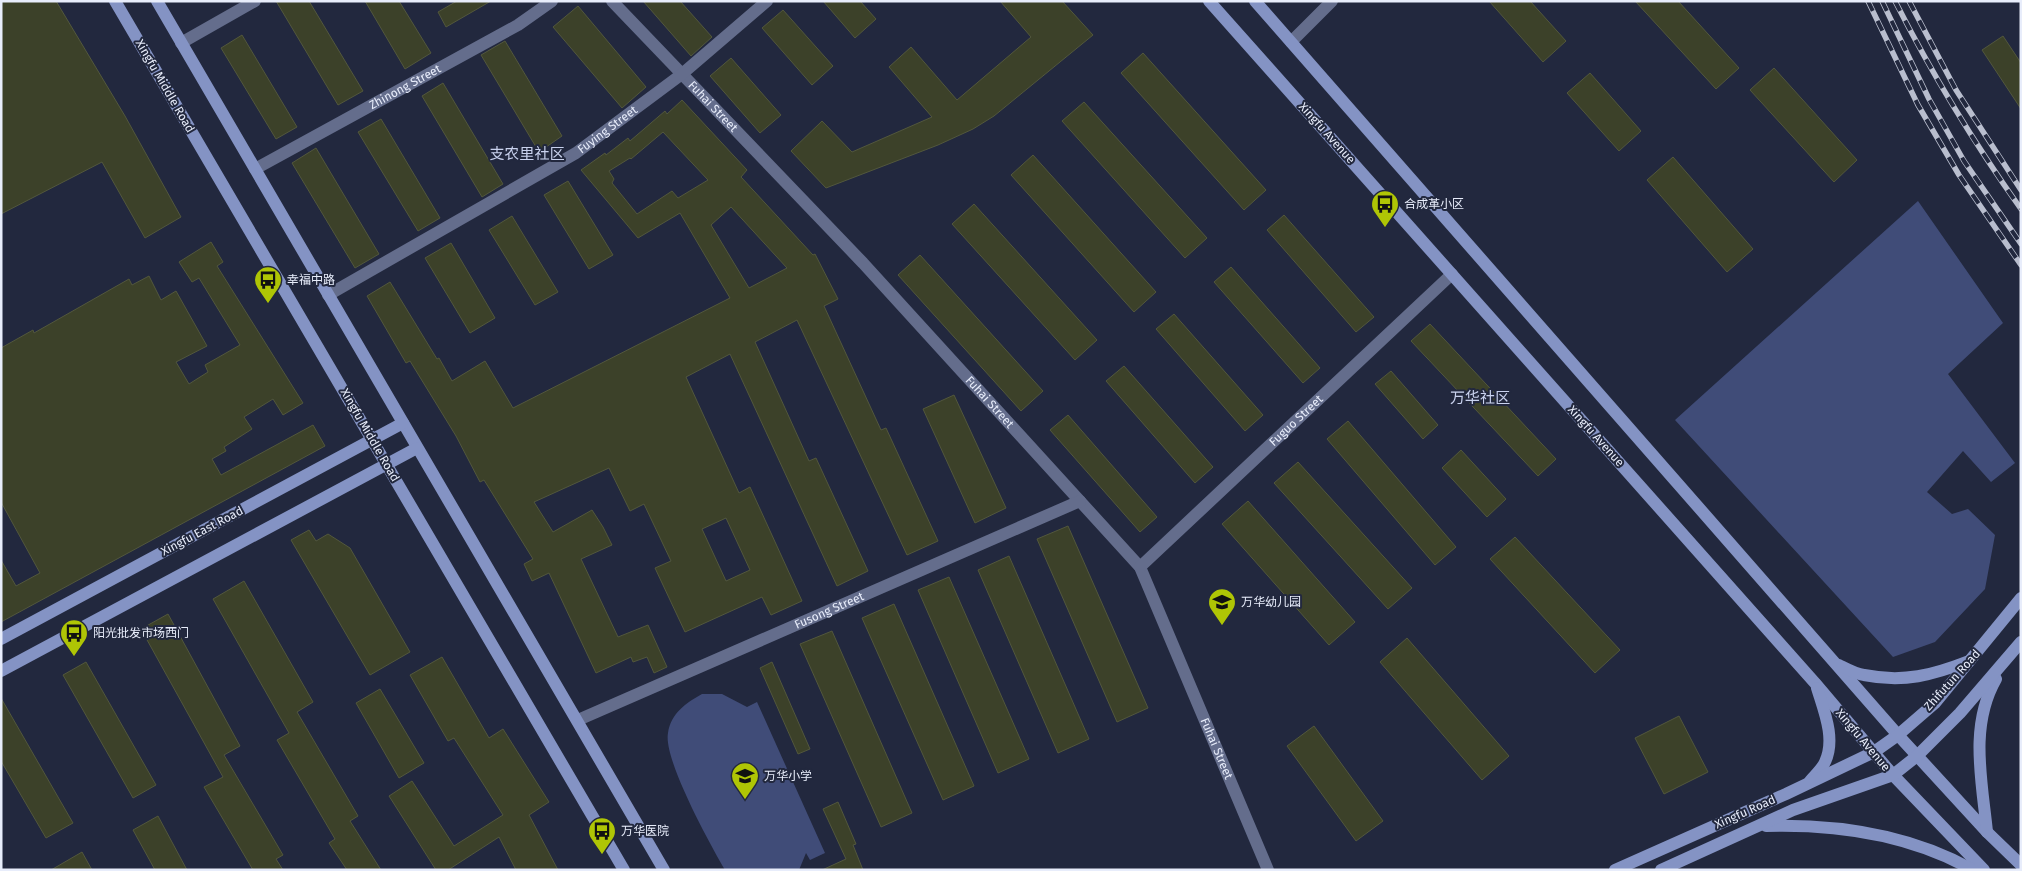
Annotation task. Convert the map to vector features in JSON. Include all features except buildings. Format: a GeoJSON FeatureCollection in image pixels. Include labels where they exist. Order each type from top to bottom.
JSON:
{"type":"FeatureCollection","features":[{"type":"Feature","properties":{"kind":"main road","name":"Xingfu Middle Road"},"geometry":{"type":"LineString","coordinates":[[115,1],[624,870]]}},
{"type":"Feature","properties":{"kind":"main road"},"geometry":{"type":"LineString","coordinates":[[157,1],[664,870]]}},
{"type":"Feature","properties":{"kind":"main road","name":"Xingfu Avenue"},"geometry":{"type":"LineString","coordinates":[[1209,1],[1815,683],[1893,775],[1984,870]]}},
{"type":"Feature","properties":{"kind":"main road"},"geometry":{"type":"LineString","coordinates":[[1255,1],[1835,664],[1987,832],[2021,865]]}},
{"type":"Feature","properties":{"kind":"main road","name":"Xingfu East Road"},"geometry":{"type":"LineString","coordinates":[[1,639],[403,423]]}},
{"type":"Feature","properties":{"kind":"main road"},"geometry":{"type":"LineString","coordinates":[[1,671],[417,448]]}},
{"type":"Feature","properties":{"kind":"main road","name":"Zhifutun Road"},"geometry":{"type":"LineString","coordinates":[[1874,752],[1898,735],[1935,703],[2021,598]]}},
{"type":"Feature","properties":{"kind":"main road"},"geometry":{"type":"LineString","coordinates":[[1893,775],[1917,756],[1960,713],[2021,642]]}},
{"type":"Feature","properties":{"kind":"main road"},"geometry":{"type":"LineString","coordinates":[[1987,832],[1979,732],[1982,712],[1990,690],[2011,654]]}},
{"type":"Feature","properties":{"kind":"main road"},"geometry":{"type":"LineString","coordinates":[[1835,664],[1863,675],[1892,678],[1923,677],[1972,660]]}},
{"type":"Feature","properties":{"kind":"main road"},"geometry":{"type":"LineString","coordinates":[[1808,783],[1825,762],[1830,742],[1827,720],[1815,683]]}},
{"type":"Feature","properties":{"kind":"main road","name":"Xingfu Road"},"geometry":{"type":"LineString","coordinates":[[1615,870],[1874,752]]}},
{"type":"Feature","properties":{"kind":"main road","name":"Xingfu Road"},"geometry":{"type":"LineString","coordinates":[[1661,870],[1793,810],[1893,775]]}},
{"type":"Feature","properties":{"kind":"main road"},"geometry":{"type":"LineString","coordinates":[[1758,826],[1801,825],[1839,827],[1870,833],[1925,847],[1973,870]]}},
{"type":"Feature","properties":{"kind":"street"},"geometry":{"type":"LineString","coordinates":[[181,44],[255,1]]}},
{"type":"Feature","properties":{"kind":"street","name":"Zhinong Street"},"geometry":{"type":"LineString","coordinates":[[255,168],[518,24],[552,1]]}},
{"type":"Feature","properties":{"kind":"street","name":"Fuhai Street"},"geometry":{"type":"LineString","coordinates":[[612,1],[863,263],[1140,566],[1268,870]]}},
{"type":"Feature","properties":{"kind":"street","name":"Fuying Street"},"geometry":{"type":"LineString","coordinates":[[328,295],[576,153],[682,74],[767,1]]}},
{"type":"Feature","properties":{"kind":"street"},"geometry":{"type":"LineString","coordinates":[[1291,42],[1332,1]]}},
{"type":"Feature","properties":{"kind":"street","name":"Fuguo Street"},"geometry":{"type":"LineString","coordinates":[[1140,566],[1452,274]]}},
{"type":"Feature","properties":{"kind":"street","name":"Fusong Street"},"geometry":{"type":"LineString","coordinates":[[578,720],[1080,501]]}},
{"type":"Feature","properties":{"kind":"shaded area"},"geometry":{"type":"Polygon","coordinates":[[[1918,201],[2003,323],[1948,374],[2015,463],[1991,482],[1963,451],[1927,492],[1952,514],[1968,509],[1995,535],[1985,589],[1935,642],[1893,657],[1675,420],[1918,201]]]}},
{"type":"Feature","properties":{"kind":"shaded area"},"geometry":{"type":"Polygon","coordinates":[[[702,694],[722,694],[747,707],[757,702],[825,853],[810,860],[806,853],[799,870],[725,870],[689,802],[668,745],[668,733],[676,714],[690,701],[702,694]]]}},
{"type":"Feature","properties":{"kind":"railway"},"geometry":{"type":"LineString","coordinates":[[1868,1],[1918,105],[1959,175],[2021,265]]}},
{"type":"Feature","properties":{"kind":"railway"},"geometry":{"type":"LineString","coordinates":[[1882,1],[1929,99],[1964,161],[2021,244]]}},
{"type":"Feature","properties":{"kind":"railway"},"geometry":{"type":"LineString","coordinates":[[1895,1],[1954,108],[2021,209]]}},
{"type":"Feature","properties":{"kind":"railway"},"geometry":{"type":"LineString","coordinates":[[1909,1],[1956,90],[2021,190]]}},
{"type":"Feature","properties":{"kind":"place","name":"合成革小区"},"geometry":{"type":"Point","coordinates":[1385,228]}},
{"type":"Feature","properties":{"kind":"place","name":"幸福中路"},"geometry":{"type":"Point","coordinates":[268,304]}},
{"type":"Feature","properties":{"kind":"place","name":"万华幼儿园"},"geometry":{"type":"Point","coordinates":[1222,626]}},
{"type":"Feature","properties":{"kind":"place","name":"阳光批发市场西门"},"geometry":{"type":"Point","coordinates":[74,657]}},
{"type":"Feature","properties":{"kind":"place","name":"万华小学"},"geometry":{"type":"Point","coordinates":[745,800]}},
{"type":"Feature","properties":{"kind":"place","name":"万华医院"},"geometry":{"type":"Point","coordinates":[602,855]}},
{"type":"Feature","properties":{"kind":"district","name":"支农里社区"},"geometry":{"type":"Point","coordinates":[527,154]}},
{"type":"Feature","properties":{"kind":"district","name":"万华社区"},"geometry":{"type":"Point","coordinates":[1480,398]}}]}
